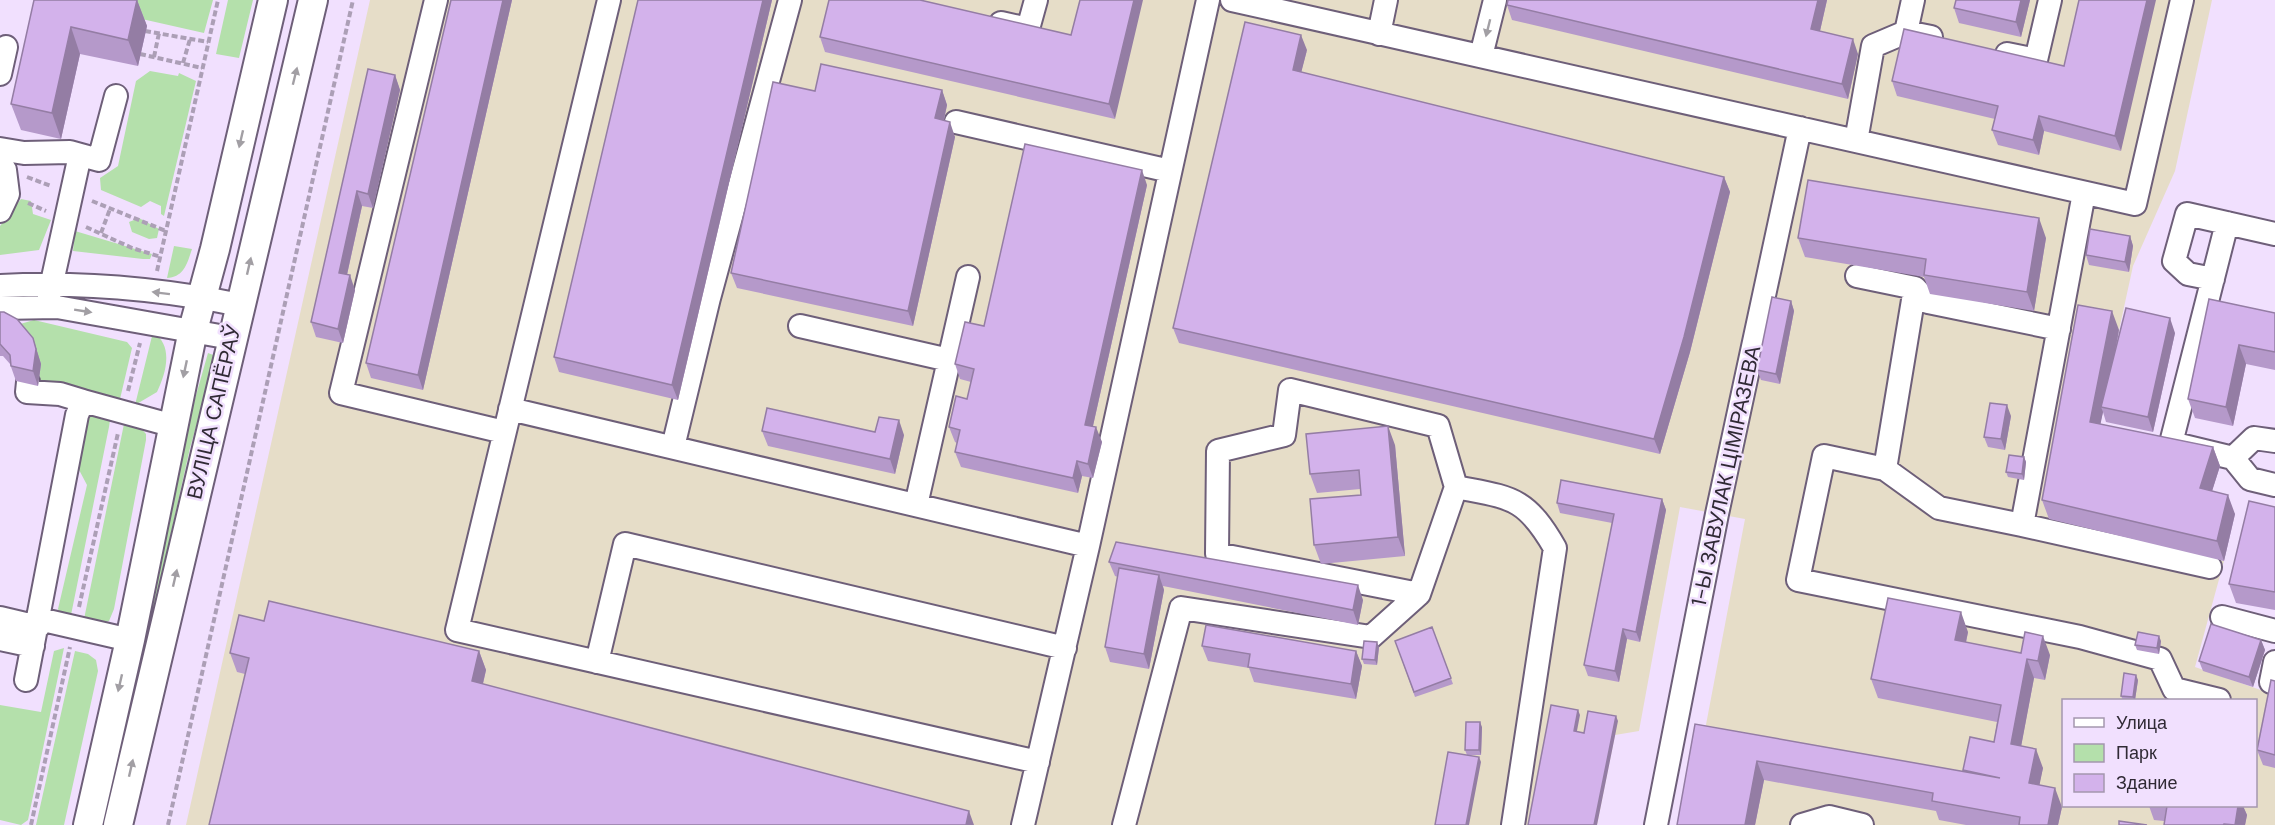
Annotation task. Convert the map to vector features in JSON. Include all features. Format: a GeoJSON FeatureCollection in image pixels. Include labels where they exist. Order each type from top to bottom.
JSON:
{"type":"FeatureCollection","features":[{"type":"Feature","properties":{"kind":"main road","name":"ВУЛІЦА САПЁРАЎ"},"geometry":{"type":"LineString","coordinates":[[87,825],[130,640],[193,330],[203,298],[273,0]]}},
{"type":"Feature","properties":{"kind":"main road","name":"ВУЛІЦА САПЁРАЎ"},"geometry":{"type":"LineString","coordinates":[[118,825],[231,338],[313,0]]}},
{"type":"Feature","properties":{"kind":"street"},"geometry":{"type":"LineString","coordinates":[[436,0],[341,393],[504,432]]}},
{"type":"Feature","properties":{"kind":"street"},"geometry":{"type":"LineString","coordinates":[[609,0],[457,630],[1038,762]]}},
{"type":"Feature","properties":{"kind":"street"},"geometry":{"type":"LineString","coordinates":[[673,447],[709,298],[790,0]]}},
{"type":"Feature","properties":{"kind":"street"},"geometry":{"type":"LineString","coordinates":[[982,19],[1029,29],[1035,0]]}},
{"type":"Feature","properties":{"kind":"street"},"geometry":{"type":"LineString","coordinates":[[1023,825],[1088,546],[1208,0]]}},
{"type":"Feature","properties":{"kind":"street"},"geometry":{"type":"LineString","coordinates":[[1232,0],[2135,204],[2182,0]]}},
{"type":"Feature","properties":{"kind":"street"},"geometry":{"type":"LineString","coordinates":[[1379,34],[1386,0]]}},
{"type":"Feature","properties":{"kind":"street"},"geometry":{"type":"LineString","coordinates":[[1481,56],[1495,0]]}},
{"type":"Feature","properties":{"kind":"street"},"geometry":{"type":"LineString","coordinates":[[1906,32],[1914,0]]}},
{"type":"Feature","properties":{"kind":"street"},"geometry":{"type":"LineString","coordinates":[[1982,48],[2036,60],[2050,0]]}},
{"type":"Feature","properties":{"kind":"street"},"geometry":{"type":"LineString","coordinates":[[1856,141],[1873,46],[1906,32],[1949,41]]}},
{"type":"Feature","properties":{"kind":"street"},"geometry":{"type":"LineString","coordinates":[[0,74],[6,47]]}},
{"type":"Feature","properties":{"kind":"street"},"geometry":{"type":"LineString","coordinates":[[0,211],[8,194],[1,162],[80,155],[99,160],[116,96]]}},
{"type":"Feature","properties":{"kind":"street"},"geometry":{"type":"LineString","coordinates":[[956,122],[1170,171]]}},
{"type":"Feature","properties":{"kind":"street","name":"1-Ы ЗАВУЛАК ЦІМІРАЗЕВА"},"geometry":{"type":"LineString","coordinates":[[1656,825],[1717,514],[1800,128]]}},
{"type":"Feature","properties":{"kind":"street"},"geometry":{"type":"LineString","coordinates":[[47,307],[80,155]]}},
{"type":"Feature","properties":{"kind":"street"},"geometry":{"type":"LineString","coordinates":[[2022,525],[2084,193]]}},
{"type":"Feature","properties":{"kind":"street"},"geometry":{"type":"LineString","coordinates":[[2213,279],[2188,274],[2174,261],[2187,214],[2275,234]]}},
{"type":"Feature","properties":{"kind":"street"},"geometry":{"type":"LineString","coordinates":[[2227,224],[2213,279],[2160,441],[2233,458],[2250,479],[2275,485]]}},
{"type":"Feature","properties":{"kind":"street"},"geometry":{"type":"LineString","coordinates":[[1857,276],[1915,288],[1928,302],[2059,329]]}},
{"type":"Feature","properties":{"kind":"street"},"geometry":{"type":"LineString","coordinates":[[916,505],[968,277]]}},
{"type":"Feature","properties":{"kind":"street"},"geometry":{"type":"LineString","coordinates":[[1,300],[51,283],[203,298],[240,305]]}},
{"type":"Feature","properties":{"kind":"street"},"geometry":{"type":"LineString","coordinates":[[1885,469],[1915,288]]}},
{"type":"Feature","properties":{"kind":"street"},"geometry":{"type":"LineString","coordinates":[[1,300],[231,338]]}},
{"type":"Feature","properties":{"kind":"street"},"geometry":{"type":"LineString","coordinates":[[800,326],[949,360]]}},
{"type":"Feature","properties":{"kind":"street"},"geometry":{"type":"LineString","coordinates":[[28,382],[27,392],[60,394],[174,426]]}},
{"type":"Feature","properties":{"kind":"street"},"geometry":{"type":"LineString","coordinates":[[1124,825],[1181,608],[1371,637],[1419,594],[1456,487],[1438,426],[1290,390],[1284,435],[1218,451],[1217,554],[1419,594]]}},
{"type":"Feature","properties":{"kind":"street"},"geometry":{"type":"LineString","coordinates":[[26,680],[77,415],[83,401]]}},
{"type":"Feature","properties":{"kind":"street"},"geometry":{"type":"LineString","coordinates":[[510,409],[1088,546]]}},
{"type":"Feature","properties":{"kind":"street"},"geometry":{"type":"LineString","coordinates":[[2233,458],[2254,438],[2275,441]]}},
{"type":"Feature","properties":{"kind":"street"},"geometry":{"type":"LineString","coordinates":[[2210,567],[1939,508],[1885,469],[1824,456],[1798,580],[2080,637],[2160,659],[2174,689],[2215,699]]}},
{"type":"Feature","properties":{"kind":"street"},"geometry":{"type":"LineString","coordinates":[[1456,487],[1513,499],[1540,522],[1555,548],[1513,825]]}},
{"type":"Feature","properties":{"kind":"street"},"geometry":{"type":"LineString","coordinates":[[597,662],[625,544],[1065,648]]}},
{"type":"Feature","properties":{"kind":"street"},"geometry":{"type":"LineString","coordinates":[[2222,617],[2275,631]]}},
{"type":"Feature","properties":{"kind":"street"},"geometry":{"type":"LineString","coordinates":[[0,618],[37,631]]}},
{"type":"Feature","properties":{"kind":"street"},"geometry":{"type":"LineString","coordinates":[[0,639],[37,631],[74,627],[130,640]]}},
{"type":"Feature","properties":{"kind":"street"},"geometry":{"type":"LineString","coordinates":[[2275,663],[2271,682],[2275,682]]}},
{"type":"Feature","properties":{"kind":"street"},"geometry":{"type":"LineString","coordinates":[[1802,825],[1829,817],[1862,825]]}},
{"type":"Feature","properties":{"kind":"path"},"geometry":{"type":"LineString","coordinates":[[157,275],[218,0]]}},
{"type":"Feature","properties":{"kind":"path"},"geometry":{"type":"LineString","coordinates":[[168,825],[353,0]]}},
{"type":"Feature","properties":{"kind":"path"},"geometry":{"type":"LineString","coordinates":[[145,31],[208,42]]}},
{"type":"Feature","properties":{"kind":"path"},"geometry":{"type":"LineString","coordinates":[[154,57],[159,33]]}},
{"type":"Feature","properties":{"kind":"path"},"geometry":{"type":"LineString","coordinates":[[183,63],[190,39]]}},
{"type":"Feature","properties":{"kind":"path"},"geometry":{"type":"LineString","coordinates":[[140,54],[202,68]]}},
{"type":"Feature","properties":{"kind":"path"},"geometry":{"type":"LineString","coordinates":[[101,233],[110,209]]}},
{"type":"Feature","properties":{"kind":"path"},"geometry":{"type":"LineString","coordinates":[[31,825],[141,339]]}},
{"type":"Feature","properties":{"kind":"shaded area"},"geometry":{"type":"Polygon","coordinates":[[[370,0],[2212,0],[2175,171],[2133,266],[2119,330],[2049,519],[2224,561],[2195,667],[2275,695],[2275,825],[1687,825],[1745,519],[1680,507],[1639,731],[1615,735],[1597,825],[186,825],[370,0]]]}},
{"type":"Feature","properties":{"kind":"green space"},"geometry":{"type":"Polygon","coordinates":[[[104,0],[213,0],[204,33],[102,10],[104,0]]]}},
{"type":"Feature","properties":{"kind":"green space"},"geometry":{"type":"Polygon","coordinates":[[[228,0],[253,0],[239,58],[216,54],[228,0]]]}},
{"type":"Feature","properties":{"kind":"green space"},"geometry":{"type":"Polygon","coordinates":[[[150,71],[178,76],[179,73],[196,81],[164,216],[161,214],[161,206],[150,201],[141,207],[101,190],[100,178],[118,166],[136,81],[150,71]]]}},
{"type":"Feature","properties":{"kind":"green space"},"geometry":{"type":"Polygon","coordinates":[[[21,199],[31,201],[33,214],[51,220],[39,250],[0,255],[0,226],[21,199]]]}},
{"type":"Feature","properties":{"kind":"green space"},"geometry":{"type":"Polygon","coordinates":[[[139,218],[159,229],[157,238],[149,239],[132,232],[129,222],[139,218]]]}},
{"type":"Feature","properties":{"kind":"green space"},"geometry":{"type":"Polygon","coordinates":[[[75,231],[152,254],[150,259],[143,259],[73,251],[75,231]]]}},
{"type":"Feature","properties":{"kind":"green space"},"geometry":{"type":"Polygon","coordinates":[[[174,246],[192,249],[181,272],[167,278],[174,246]]]}},
{"type":"Feature","properties":{"kind":"green space"},"geometry":{"type":"Polygon","coordinates":[[[34,320],[127,342],[132,348],[120,399],[63,383],[38,386],[38,357],[31,346],[10,327],[34,320]]]}},
{"type":"Feature","properties":{"kind":"green space"},"geometry":{"type":"Polygon","coordinates":[[[153,332],[160,338],[166,352],[163,377],[157,392],[135,405],[153,332]]]}},
{"type":"Feature","properties":{"kind":"green space"},"geometry":{"type":"Polygon","coordinates":[[[208,353],[216,356],[190,448],[106,825],[101,825],[189,420],[208,353]]]}},
{"type":"Feature","properties":{"kind":"green space"},"geometry":{"type":"Polygon","coordinates":[[[104,416],[110,420],[109,427],[70,620],[63,619],[58,609],[87,485],[77,466],[89,417],[104,416]]]}},
{"type":"Feature","properties":{"kind":"green space"},"geometry":{"type":"Polygon","coordinates":[[[124,424],[139,426],[146,434],[146,440],[114,609],[109,621],[100,624],[83,624],[124,424]]]}},
{"type":"Feature","properties":{"kind":"green space"},"geometry":{"type":"Polygon","coordinates":[[[64,648],[28,820],[21,825],[0,820],[0,705],[41,712],[54,651],[64,648]]]}},
{"type":"Feature","properties":{"kind":"green space"},"geometry":{"type":"Polygon","coordinates":[[[75,651],[88,654],[96,660],[98,671],[64,825],[36,825],[75,651]]]}},
{"type":"Feature","properties":{"kind":"building"},"geometry":{"type":"Polygon","coordinates":[[[34,0],[137,0],[128,40],[71,27],[52,113],[11,104],[34,0]]]}},
{"type":"Feature","properties":{"kind":"building"},"geometry":{"type":"Polygon","coordinates":[[[451,0],[503,0],[418,375],[366,363],[451,0]]]}},
{"type":"Feature","properties":{"kind":"building"},"geometry":{"type":"Polygon","coordinates":[[[638,0],[763,0],[672,385],[554,357],[638,0]]]}},
{"type":"Feature","properties":{"kind":"building"},"geometry":{"type":"Polygon","coordinates":[[[829,0],[920,0],[1071,35],[1080,0],[1134,0],[1109,104],[820,37],[829,0]]]}},
{"type":"Feature","properties":{"kind":"building"},"geometry":{"type":"Polygon","coordinates":[[[1508,0],[1818,0],[1811,29],[1853,39],[1842,84],[1507,5],[1508,0]]]}},
{"type":"Feature","properties":{"kind":"building"},"geometry":{"type":"Polygon","coordinates":[[[1956,0],[2021,0],[2016,22],[1954,8],[1956,0]]]}},
{"type":"Feature","properties":{"kind":"building"},"geometry":{"type":"Polygon","coordinates":[[[2079,0],[2147,0],[2115,136],[2039,116],[2033,140],[1992,130],[1998,106],[1892,81],[1904,29],[2064,66],[2079,0]]]}},
{"type":"Feature","properties":{"kind":"building"},"geometry":{"type":"Polygon","coordinates":[[[1245,22],[1301,35],[1293,70],[1724,177],[1684,337],[1654,439],[1173,328],[1245,22]]]}},
{"type":"Feature","properties":{"kind":"building"},"geometry":{"type":"Polygon","coordinates":[[[821,64],[942,90],[935,118],[950,122],[908,311],[731,273],[773,82],[815,91],[821,64]]]}},
{"type":"Feature","properties":{"kind":"building"},"geometry":{"type":"Polygon","coordinates":[[[368,69],[395,75],[368,194],[357,191],[339,273],[350,275],[338,329],[311,322],[368,69]]]}},
{"type":"Feature","properties":{"kind":"building"},"geometry":{"type":"Polygon","coordinates":[[[1025,144],[1142,170],[1085,425],[1096,427],[1088,464],[1077,461],[1073,478],[955,452],[960,430],[949,427],[956,396],[967,399],[974,369],[955,364],[965,322],[984,326],[1025,144]]]}},
{"type":"Feature","properties":{"kind":"building"},"geometry":{"type":"Polygon","coordinates":[[[1808,180],[2039,218],[2027,292],[1924,275],[1926,259],[1798,238],[1808,180]]]}},
{"type":"Feature","properties":{"kind":"building"},"geometry":{"type":"Polygon","coordinates":[[[2090,229],[2130,236],[2125,262],[2086,255],[2090,229]]]}},
{"type":"Feature","properties":{"kind":"building"},"geometry":{"type":"Polygon","coordinates":[[[1772,297],[1791,301],[1776,374],[1757,370],[1772,297]]]}},
{"type":"Feature","properties":{"kind":"building"},"geometry":{"type":"Polygon","coordinates":[[[2209,299],[2275,313],[2275,352],[2239,345],[2226,407],[2188,399],[2209,299]]]}},
{"type":"Feature","properties":{"kind":"building"},"geometry":{"type":"Polygon","coordinates":[[[2078,305],[2112,311],[2090,422],[2213,447],[2200,488],[2228,495],[2217,541],[2042,500],[2078,305]]]}},
{"type":"Feature","properties":{"kind":"building"},"geometry":{"type":"Polygon","coordinates":[[[2126,308],[2170,318],[2148,417],[2101,407],[2126,308]]]}},
{"type":"Feature","properties":{"kind":"building"},"geometry":{"type":"Polygon","coordinates":[[[0,312],[17,319],[33,338],[36,349],[33,371],[11,366],[10,355],[0,344],[0,312]]]}},
{"type":"Feature","properties":{"kind":"building"},"geometry":{"type":"Polygon","coordinates":[[[1990,403],[2007,405],[2001,439],[1984,437],[1990,403]]]}},
{"type":"Feature","properties":{"kind":"building"},"geometry":{"type":"Polygon","coordinates":[[[767,408],[875,432],[879,417],[899,420],[890,459],[762,431],[767,408]]]}},
{"type":"Feature","properties":{"kind":"building"},"geometry":{"type":"Polygon","coordinates":[[[1388,426],[1398,537],[1314,545],[1310,499],[1361,495],[1359,470],[1310,474],[1306,434],[1388,426]]]}},
{"type":"Feature","properties":{"kind":"building"},"geometry":{"type":"Polygon","coordinates":[[[2009,455],[2024,457],[2022,474],[2006,472],[2009,455]]]}},
{"type":"Feature","properties":{"kind":"building"},"geometry":{"type":"Polygon","coordinates":[[[1561,480],[1662,499],[1636,632],[1623,629],[1615,671],[1584,665],[1614,514],[1557,503],[1561,480]]]}},
{"type":"Feature","properties":{"kind":"building"},"geometry":{"type":"Polygon","coordinates":[[[2249,501],[2275,507],[2275,592],[2229,584],[2249,501]]]}},
{"type":"Feature","properties":{"kind":"building"},"geometry":{"type":"Polygon","coordinates":[[[1116,542],[1358,585],[1353,610],[1109,562],[1116,542]]]}},
{"type":"Feature","properties":{"kind":"building"},"geometry":{"type":"Polygon","coordinates":[[[1119,568],[1159,575],[1144,654],[1105,647],[1119,568]]]}},
{"type":"Feature","properties":{"kind":"building"},"geometry":{"type":"Polygon","coordinates":[[[1888,598],[1961,612],[1955,640],[2021,653],[2025,632],[2043,636],[2038,661],[2027,659],[2011,744],[2036,749],[2029,783],[2055,788],[2048,825],[2019,825],[2020,817],[1932,801],[1933,793],[1757,761],[1745,825],[1677,825],[1695,724],[2000,778],[1963,770],[1970,737],[1994,742],[2001,705],[1871,679],[1888,598]]]}},
{"type":"Feature","properties":{"kind":"building"},"geometry":{"type":"Polygon","coordinates":[[[269,601],[479,651],[472,681],[969,811],[966,825],[209,825],[249,658],[230,653],[239,615],[264,621],[269,601]]]}},
{"type":"Feature","properties":{"kind":"building"},"geometry":{"type":"Polygon","coordinates":[[[2211,624],[2261,640],[2249,677],[2199,661],[2211,624]]]}},
{"type":"Feature","properties":{"kind":"building"},"geometry":{"type":"Polygon","coordinates":[[[1206,625],[1356,651],[1351,684],[1248,667],[1250,654],[1202,646],[1206,625]]]}},
{"type":"Feature","properties":{"kind":"building"},"geometry":{"type":"Polygon","coordinates":[[[1432,627],[1451,678],[1414,692],[1395,641],[1432,627]]]}},
{"type":"Feature","properties":{"kind":"building"},"geometry":{"type":"Polygon","coordinates":[[[2138,632],[2159,636],[2157,648],[2135,645],[2138,632]]]}},
{"type":"Feature","properties":{"kind":"building"},"geometry":{"type":"Polygon","coordinates":[[[1364,641],[1377,642],[1375,660],[1362,659],[1364,641]]]}},
{"type":"Feature","properties":{"kind":"building"},"geometry":{"type":"Polygon","coordinates":[[[2124,673],[2136,675],[2133,697],[2121,696],[2124,673]]]}},
{"type":"Feature","properties":{"kind":"building"},"geometry":{"type":"Polygon","coordinates":[[[2271,680],[2275,681],[2275,755],[2257,750],[2271,680]]]}},
{"type":"Feature","properties":{"kind":"building"},"geometry":{"type":"Polygon","coordinates":[[[1551,705],[1578,710],[1574,731],[1584,733],[1588,711],[1616,716],[1594,825],[1528,825],[1551,705]]]}},
{"type":"Feature","properties":{"kind":"building"},"geometry":{"type":"Polygon","coordinates":[[[1466,722],[1480,722],[1479,750],[1465,750],[1466,722]]]}},
{"type":"Feature","properties":{"kind":"building"},"geometry":{"type":"Polygon","coordinates":[[[1448,752],[1479,757],[1466,825],[1435,825],[1448,752]]]}},
{"type":"Feature","properties":{"kind":"building"},"geometry":{"type":"Polygon","coordinates":[[[2167,807],[2238,807],[2235,825],[2164,825],[2167,807]]]}},
{"type":"Feature","properties":{"kind":"building"},"geometry":{"type":"Polygon","coordinates":[[[2119,821],[2147,825],[2119,825],[2119,821]]]}}]}
